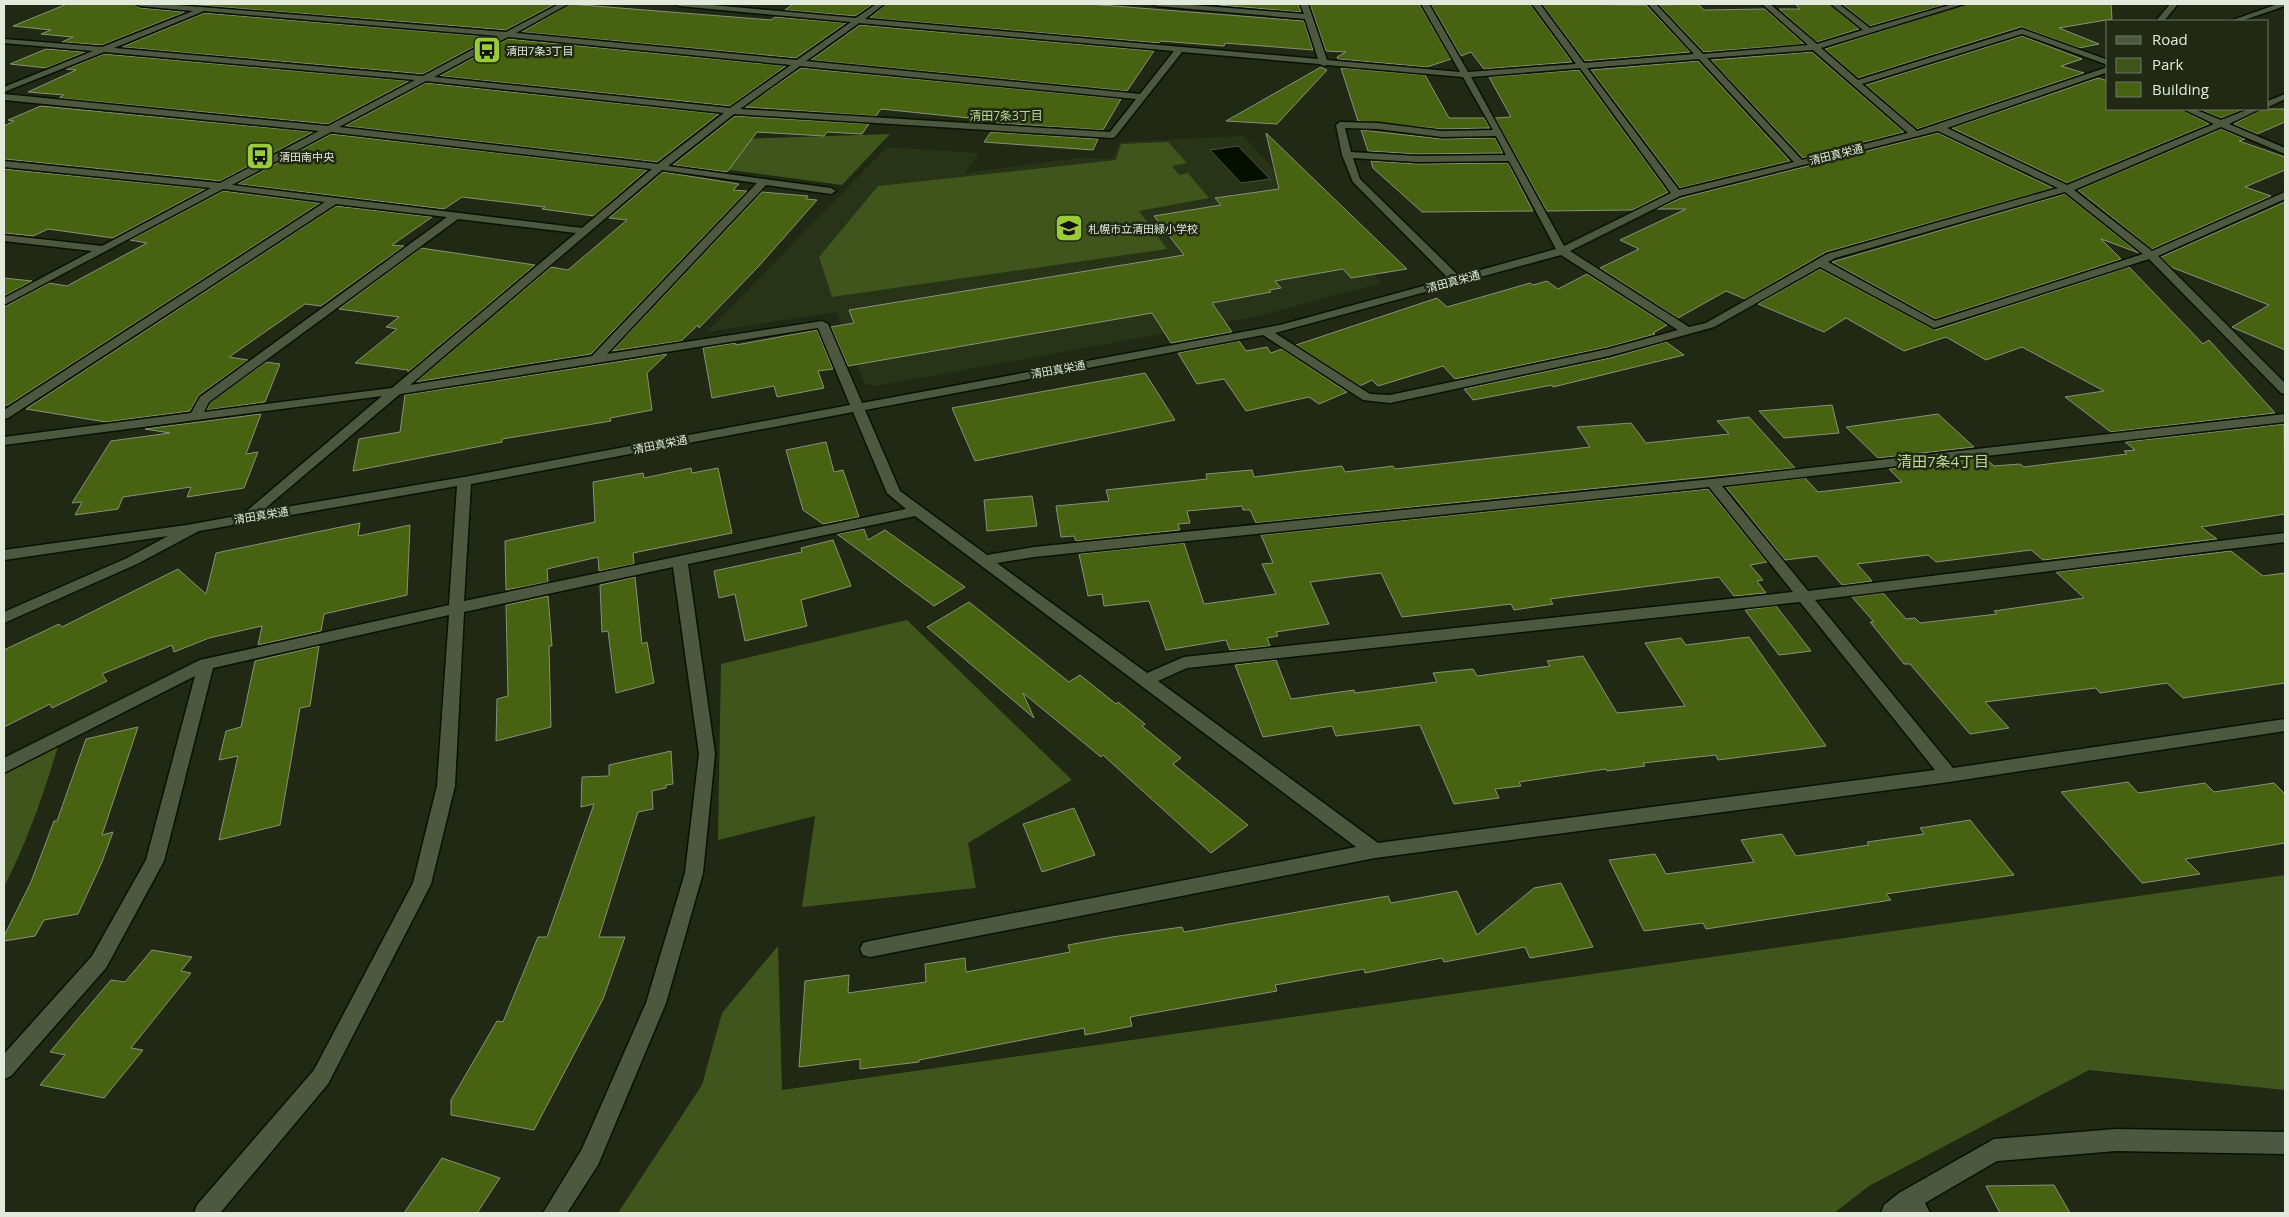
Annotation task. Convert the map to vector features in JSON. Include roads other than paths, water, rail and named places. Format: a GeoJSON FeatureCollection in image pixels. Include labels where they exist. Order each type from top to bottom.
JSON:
{"type":"FeatureCollection","features":[{"type":"Feature","properties":{"kind":"street"},"geometry":{"type":"LineString","coordinates":[[140,4],[505,34],[1140,96]]}},
{"type":"Feature","properties":{"kind":"street"},"geometry":{"type":"LineString","coordinates":[[4,90],[216,4]]}},
{"type":"Feature","properties":{"kind":"street"},"geometry":{"type":"LineString","coordinates":[[4,302],[218,186],[564,4]]}},
{"type":"Feature","properties":{"kind":"street"},"geometry":{"type":"LineString","coordinates":[[679,4],[1324,64],[1465,75],[1815,47],[1948,5],[1960,4]]}},
{"type":"Feature","properties":{"kind":"street"},"geometry":{"type":"LineString","coordinates":[[248,516],[582,231],[660,167],[732,111],[880,4]]}},
{"type":"Feature","properties":{"kind":"street"},"geometry":{"type":"LineString","coordinates":[[1157,4],[1309,16]]}},
{"type":"Feature","properties":{"kind":"street"},"geometry":{"type":"LineString","coordinates":[[1304,4],[1324,64]]}},
{"type":"Feature","properties":{"kind":"street"},"geometry":{"type":"LineString","coordinates":[[1425,4],[1499,133],[1562,251],[1687,331]]}},
{"type":"Feature","properties":{"kind":"street"},"geometry":{"type":"LineString","coordinates":[[1536,4],[1584,66],[1677,194]]}},
{"type":"Feature","properties":{"kind":"street"},"geometry":{"type":"LineString","coordinates":[[1652,4],[1800,163]]}},
{"type":"Feature","properties":{"kind":"street"},"geometry":{"type":"LineString","coordinates":[[1766,4],[1915,134]]}},
{"type":"Feature","properties":{"kind":"street"},"geometry":{"type":"LineString","coordinates":[[1834,4],[1868,31]]}},
{"type":"Feature","properties":{"kind":"street"},"geometry":{"type":"LineString","coordinates":[[2161,20],[2174,4]]}},
{"type":"Feature","properties":{"kind":"street"},"geometry":{"type":"LineString","coordinates":[[2237,20],[2284,4]]}},
{"type":"Feature","properties":{"kind":"street"},"geometry":{"type":"LineString","coordinates":[[1856,84],[2022,31],[2106,62]]}},
{"type":"Feature","properties":{"kind":"street"},"geometry":{"type":"LineString","coordinates":[[4,41],[423,78],[732,111],[1112,135],[1140,96],[1179,50]]}},
{"type":"Feature","properties":{"kind":"street","name":"清田真栄通"},"geometry":{"type":"LineString","coordinates":[[4,618],[132,561],[195,527],[248,516],[464,481],[1265,331],[1562,251],[1677,194],[1939,128],[2106,70]]}},
{"type":"Feature","properties":{"kind":"street"},"geometry":{"type":"LineString","coordinates":[[2098,72],[2106,75]]}},
{"type":"Feature","properties":{"kind":"street"},"geometry":{"type":"LineString","coordinates":[[2269,104],[2285,96]]}},
{"type":"Feature","properties":{"kind":"street"},"geometry":{"type":"LineString","coordinates":[[4,97],[328,128],[660,167],[831,192]]}},
{"type":"Feature","properties":{"kind":"street"},"geometry":{"type":"LineString","coordinates":[[2190,110],[2285,151]]}},
{"type":"Feature","properties":{"kind":"street"},"geometry":{"type":"LineString","coordinates":[[1265,331],[1367,397],[1390,399],[1609,352],[1710,325],[1831,256],[2067,189],[2254,110]]}},
{"type":"Feature","properties":{"kind":"street"},"geometry":{"type":"LineString","coordinates":[[1458,280],[1356,180],[1347,155],[1340,125],[1378,126],[1442,134],[1499,133]]}},
{"type":"Feature","properties":{"kind":"street"},"geometry":{"type":"LineString","coordinates":[[1939,128],[2067,189],[2150,255],[2282,382]]}},
{"type":"Feature","properties":{"kind":"street"},"geometry":{"type":"LineString","coordinates":[[1347,155],[1417,159],[1512,158]]}},
{"type":"Feature","properties":{"kind":"street"},"geometry":{"type":"LineString","coordinates":[[4,164],[218,186],[332,202],[582,231]]}},
{"type":"Feature","properties":{"kind":"street"},"geometry":{"type":"LineString","coordinates":[[597,358],[764,181]]}},
{"type":"Feature","properties":{"kind":"street"},"geometry":{"type":"LineString","coordinates":[[1819,262],[1934,326],[2150,255],[2285,195]]}},
{"type":"Feature","properties":{"kind":"street"},"geometry":{"type":"LineString","coordinates":[[4,415],[332,202]]}},
{"type":"Feature","properties":{"kind":"street"},"geometry":{"type":"LineString","coordinates":[[195,417],[204,400],[455,216]]}},
{"type":"Feature","properties":{"kind":"street"},"geometry":{"type":"LineString","coordinates":[[4,238],[103,249]]}},
{"type":"Feature","properties":{"kind":"street"},"geometry":{"type":"LineString","coordinates":[[4,441],[394,391],[822,324],[894,493],[1375,851]]}},
{"type":"Feature","properties":{"kind":"street"},"geometry":{"type":"LineString","coordinates":[[984,560],[1034,552],[1712,483],[2285,418]]}},
{"type":"Feature","properties":{"kind":"street"},"geometry":{"type":"LineString","coordinates":[[205,1213],[321,1077],[422,884],[446,786],[464,481]]}},
{"type":"Feature","properties":{"kind":"street"},"geometry":{"type":"LineString","coordinates":[[1712,483],[1949,775]]}},
{"type":"Feature","properties":{"kind":"street"},"geometry":{"type":"LineString","coordinates":[[4,766],[206,664],[457,608],[917,511]]}},
{"type":"Feature","properties":{"kind":"street"},"geometry":{"type":"LineString","coordinates":[[4,555],[195,527]]}},
{"type":"Feature","properties":{"kind":"street"},"geometry":{"type":"LineString","coordinates":[[1145,681],[1184,663],[1805,596],[2285,537]]}},
{"type":"Feature","properties":{"kind":"street"},"geometry":{"type":"LineString","coordinates":[[554,1213],[590,1157],[656,1003],[694,873],[707,754],[680,562]]}},
{"type":"Feature","properties":{"kind":"street"},"geometry":{"type":"LineString","coordinates":[[4,1069],[99,962],[155,861],[206,664]]}},
{"type":"Feature","properties":{"kind":"street"},"geometry":{"type":"LineString","coordinates":[[870,949],[1375,851],[1949,775],[2285,725]]}},
{"type":"Feature","properties":{"kind":"street"},"geometry":{"type":"LineString","coordinates":[[1906,1209],[1994,1150],[2116,1140],[2285,1143]]}},
{"type":"Feature","properties":{"kind":"place","name":"清田7条3丁目"},"geometry":{"type":"Point","coordinates":[487,50]}},
{"type":"Feature","properties":{"kind":"place","name":"清田南中央"},"geometry":{"type":"Point","coordinates":[260,156]}},
{"type":"Feature","properties":{"kind":"place","name":"札幌市立清田緑小学校"},"geometry":{"type":"Point","coordinates":[1069,228]}},
{"type":"Feature","properties":{"kind":"district","name":"清田7条3丁目"},"geometry":{"type":"Point","coordinates":[1006,115]}},
{"type":"Feature","properties":{"kind":"district","name":"清田7条4丁目"},"geometry":{"type":"Point","coordinates":[1943,461]}}]}
